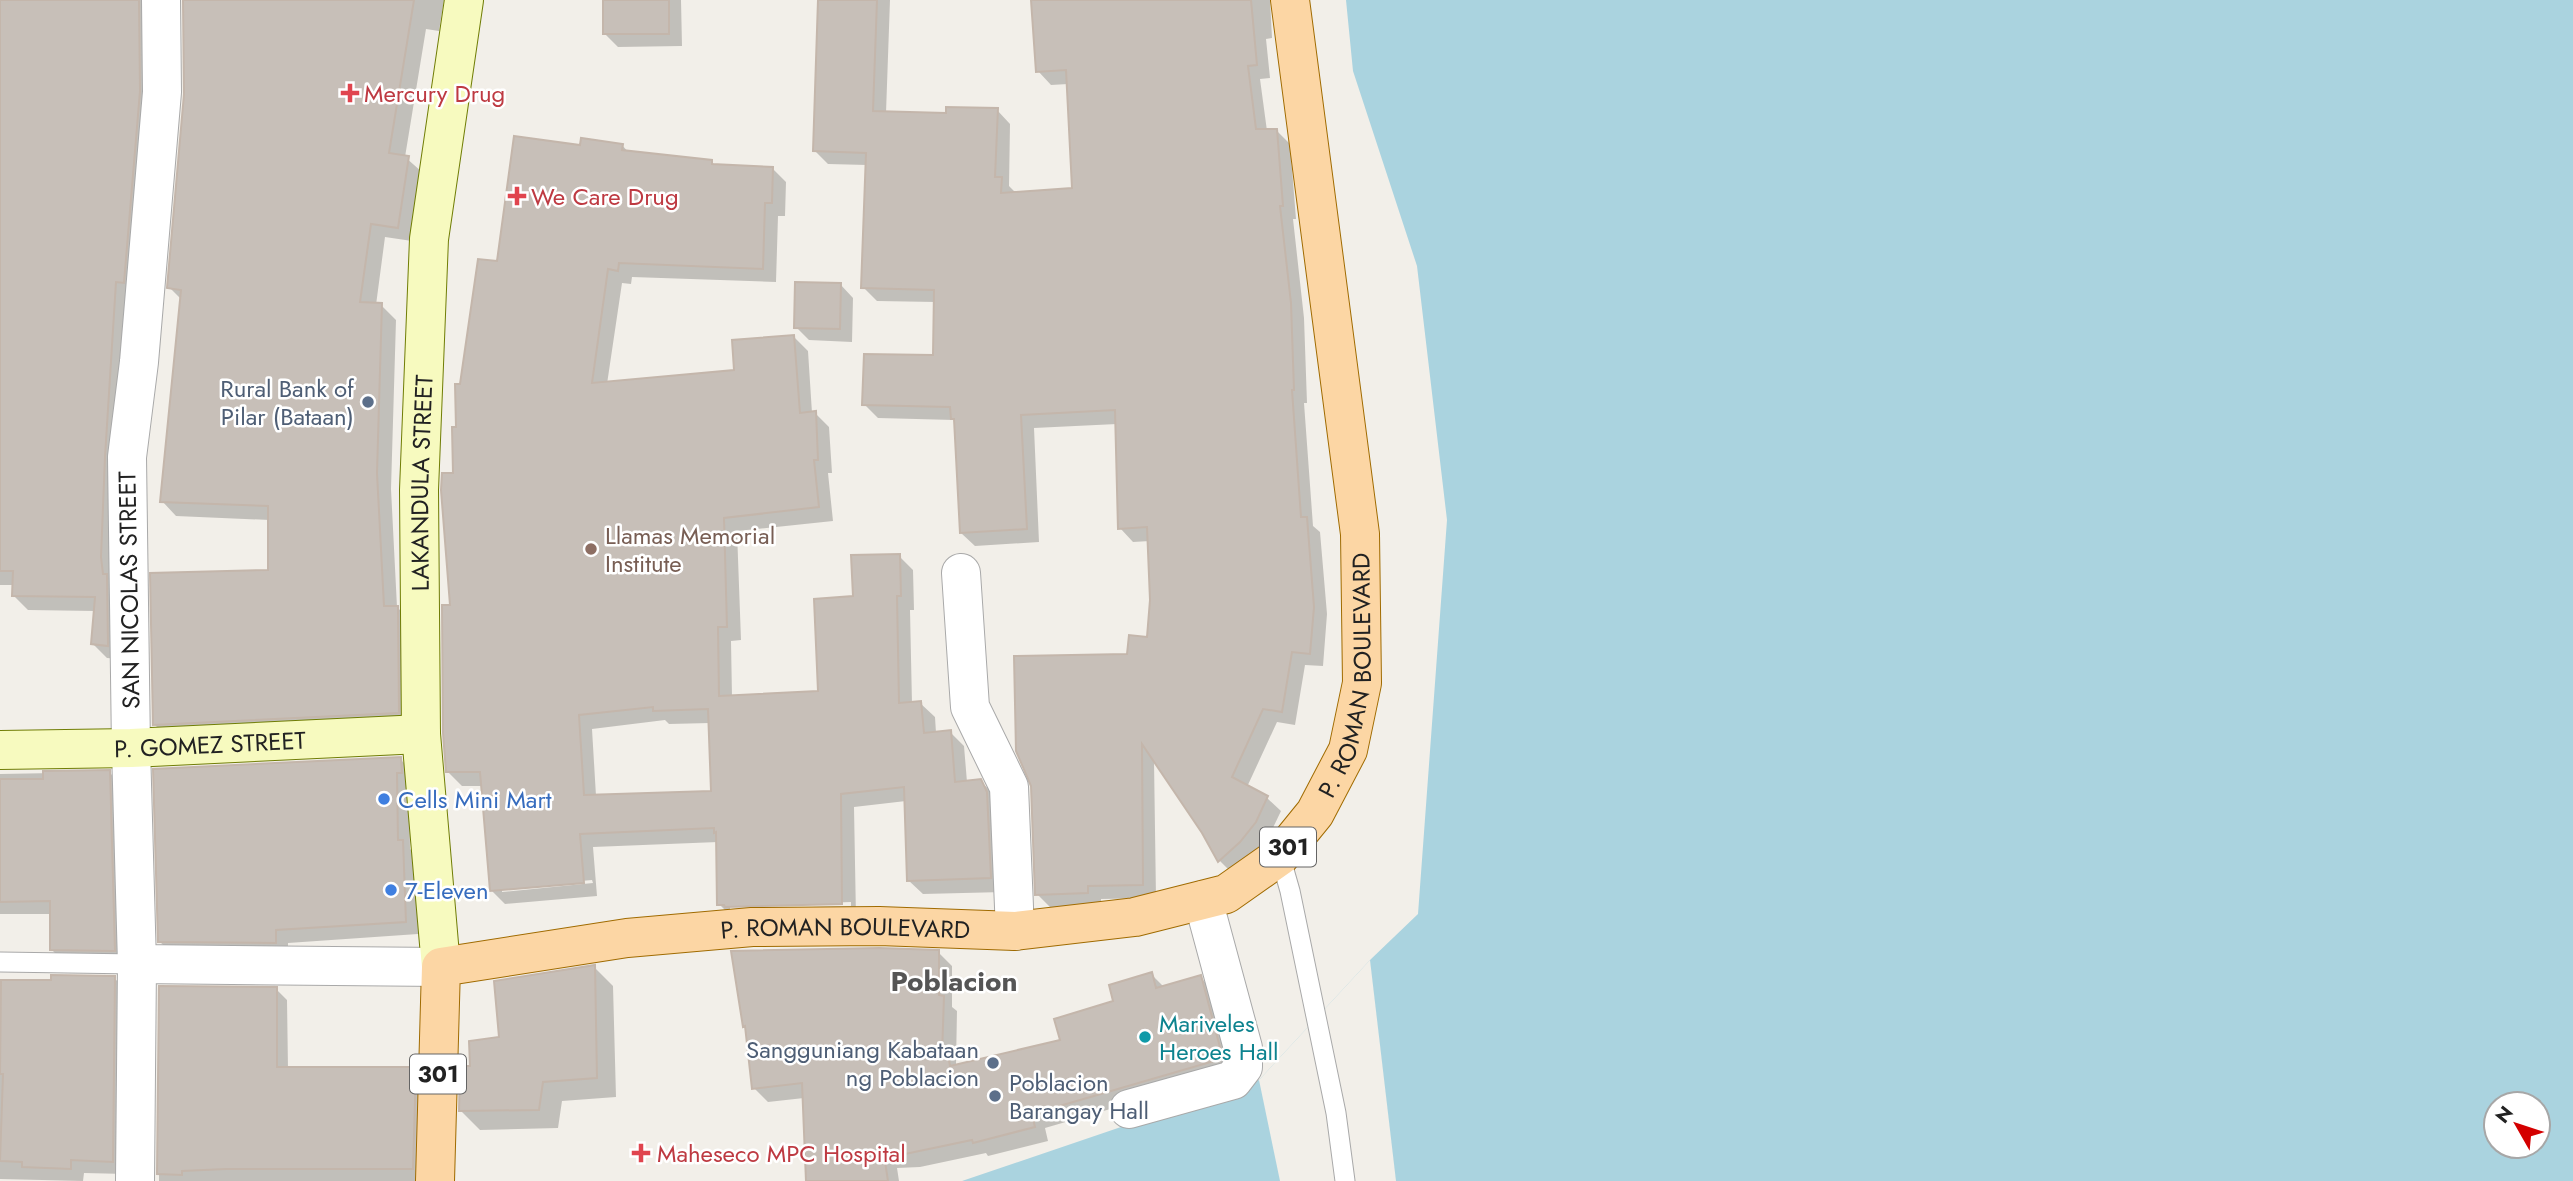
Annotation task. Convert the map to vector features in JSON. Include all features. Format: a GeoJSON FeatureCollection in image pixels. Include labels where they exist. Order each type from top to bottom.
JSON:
{"type":"FeatureCollection","features":[{"type":"Feature","properties":{"kind":"main road","name":"LAKANDULA STREET"},"geometry":{"type":"LineString","coordinates":[[441,967],[421,734],[419,490],[429,239],[464,0]]}},
{"type":"Feature","properties":{"kind":"main road","name":"P. ROMAN BOULEVARD"},"geometry":{"type":"LineString","coordinates":[[441,967],[627,938],[752,927],[879,926],[1015,931],[1135,917],[1226,894],[1280,856],[1315,813],[1348,750],[1362,683],[1360,534],[1290,0]]}},
{"type":"Feature","properties":{"kind":"main road","name":"P. GOMEZ STREET"},"geometry":{"type":"LineString","coordinates":[[0,750],[131,748],[421,734]]}},
{"type":"Feature","properties":{"kind":"main road","name":"301"},"geometry":{"type":"LineString","coordinates":[[435,1181],[441,967]]}},
{"type":"Feature","properties":{"kind":"street","name":"SAN NICOLAS STREET"},"geometry":{"type":"LineString","coordinates":[[135,1181],[137,964],[127,457],[139,362],[162,92],[160,0]]}},
{"type":"Feature","properties":{"kind":"street"},"geometry":{"type":"LineString","coordinates":[[961,573],[970,707],[1009,787],[1015,931]]}},
{"type":"Feature","properties":{"kind":"street"},"geometry":{"type":"LineString","coordinates":[[1129,1109],[1233,1080],[1243,1067],[1243,1048],[1203,900]]}},
{"type":"Feature","properties":{"kind":"street"},"geometry":{"type":"LineString","coordinates":[[137,964],[441,967]]}},
{"type":"Feature","properties":{"kind":"lane"},"geometry":{"type":"LineString","coordinates":[[1280,856],[1290,891],[1336,1113],[1345,1181]]}},
{"type":"Feature","properties":{"kind":"lane"},"geometry":{"type":"LineString","coordinates":[[0,962],[137,964]]}},
{"type":"Feature","properties":{"kind":"water"},"geometry":{"type":"Polygon","coordinates":[[[1346,0],[2573,0],[2573,1181],[962,1181],[1259,1080],[1370,960],[1418,914],[1447,520],[1417,266],[1353,71],[1346,0]]]}},
{"type":"Feature","properties":{"kind":"pier"},"geometry":{"type":"Polygon","coordinates":[[[1370,960],[1396,1181],[1280,1181],[1259,1080],[1370,960]]]}},
{"type":"Feature","properties":{"kind":"building"},"geometry":{"type":"Polygon","coordinates":[[[0,0],[139,0],[140,91],[124,283],[116,282],[105,457],[101,557],[103,574],[107,574],[108,646],[91,644],[95,597],[12,596],[13,571],[0,571],[0,0]]]}},
{"type":"Feature","properties":{"kind":"building"},"geometry":{"type":"Polygon","coordinates":[[[183,0],[414,0],[389,153],[409,156],[398,228],[371,224],[360,302],[382,303],[377,473],[384,606],[398,606],[399,713],[153,725],[150,573],[268,570],[268,506],[160,502],[181,290],[167,288],[184,94],[183,0]]]}},
{"type":"Feature","properties":{"kind":"building"},"geometry":{"type":"Polygon","coordinates":[[[603,0],[669,0],[669,34],[603,34],[603,0]]]}},
{"type":"Feature","properties":{"kind":"building"},"geometry":{"type":"Polygon","coordinates":[[[818,0],[877,0],[873,111],[946,113],[946,107],[998,108],[995,177],[1002,177],[1001,193],[1072,188],[1066,70],[1036,72],[1031,0],[1251,0],[1257,65],[1248,66],[1256,129],[1277,129],[1283,206],[1280,206],[1291,303],[1292,390],[1301,517],[1307,517],[1314,607],[1310,654],[1292,652],[1282,712],[1263,709],[1232,777],[1268,796],[1256,822],[1240,842],[1218,862],[1202,833],[1142,744],[1143,885],[1088,886],[1088,893],[1035,895],[1031,786],[1016,751],[1014,656],[1127,654],[1129,635],[1147,637],[1150,600],[1147,527],[1118,529],[1115,410],[1021,415],[1027,529],[960,533],[954,419],[951,419],[950,407],[862,405],[864,354],[933,355],[934,290],[861,288],[866,153],[813,151],[818,0]]]}},
{"type":"Feature","properties":{"kind":"building"},"geometry":{"type":"Polygon","coordinates":[[[514,136],[580,145],[581,138],[623,144],[622,150],[712,160],[712,164],[773,167],[772,203],[765,203],[763,269],[619,263],[618,271],[608,269],[592,383],[734,370],[732,340],[794,335],[800,413],[816,411],[818,460],[814,460],[819,507],[724,518],[727,627],[718,627],[719,696],[818,691],[814,599],[853,596],[851,555],[900,554],[901,596],[897,596],[899,703],[921,701],[924,733],[951,730],[955,782],[981,779],[987,792],[991,878],[907,881],[904,787],[841,794],[842,904],[717,905],[714,828],[580,834],[584,883],[490,891],[480,772],[446,772],[442,605],[450,605],[441,490],[442,473],[453,473],[455,384],[460,384],[478,259],[497,261],[514,136]],[[653,707],[579,715],[584,795],[711,791],[708,709],[653,711],[653,707]]]}},
{"type":"Feature","properties":{"kind":"building"},"geometry":{"type":"Polygon","coordinates":[[[795,282],[841,283],[840,329],[794,328],[795,282]]]}},
{"type":"Feature","properties":{"kind":"building"},"geometry":{"type":"Polygon","coordinates":[[[401,757],[402,773],[397,773],[398,840],[403,840],[406,922],[276,930],[276,943],[158,942],[153,769],[401,757]]]}},
{"type":"Feature","properties":{"kind":"building"},"geometry":{"type":"Polygon","coordinates":[[[110,770],[115,951],[50,950],[50,901],[0,902],[0,779],[43,779],[43,771],[110,770]]]}},
{"type":"Feature","properties":{"kind":"building"},"geometry":{"type":"Polygon","coordinates":[[[879,948],[939,950],[939,995],[944,996],[942,1055],[948,1054],[950,1066],[1060,1040],[1054,1019],[1113,1001],[1109,985],[1152,972],[1156,988],[1201,975],[1221,1059],[1032,1114],[1035,1127],[973,1143],[972,1140],[905,1154],[884,1155],[888,1181],[806,1181],[802,1083],[752,1089],[745,1026],[743,1027],[731,951],[879,948]]]}},
{"type":"Feature","properties":{"kind":"building"},"geometry":{"type":"Polygon","coordinates":[[[595,965],[597,1078],[543,1082],[539,1110],[459,1111],[460,1066],[470,1066],[469,1041],[499,1037],[494,981],[595,965]]]}},
{"type":"Feature","properties":{"kind":"building"},"geometry":{"type":"Polygon","coordinates":[[[51,975],[115,976],[113,1162],[71,1160],[71,1169],[22,1167],[22,1162],[0,1161],[3,1074],[0,1074],[1,980],[51,980],[51,975]]]}},
{"type":"Feature","properties":{"kind":"building"},"geometry":{"type":"Polygon","coordinates":[[[159,986],[277,987],[277,1067],[416,1067],[413,1169],[226,1169],[182,1171],[182,1175],[157,1174],[159,986]]]}},
{"type":"Feature","properties":{"kind":"place","name":"Mercury Drug"},"geometry":{"type":"Point","coordinates":[350,93]}},
{"type":"Feature","properties":{"kind":"place","name":"We Care Drug"},"geometry":{"type":"Point","coordinates":[517,196]}},
{"type":"Feature","properties":{"kind":"place","name":"Rural Bank of Pilar (Bataan)"},"geometry":{"type":"Point","coordinates":[368,402]}},
{"type":"Feature","properties":{"kind":"place","name":"Llamas Memorial Institute"},"geometry":{"type":"Point","coordinates":[591,549]}},
{"type":"Feature","properties":{"kind":"place","name":"Cells Mini Mart"},"geometry":{"type":"Point","coordinates":[384,799]}},
{"type":"Feature","properties":{"kind":"place","name":"7-Eleven"},"geometry":{"type":"Point","coordinates":[391,890]}},
{"type":"Feature","properties":{"kind":"place","name":"Mariveles Heroes Hall"},"geometry":{"type":"Point","coordinates":[1145,1037]}},
{"type":"Feature","properties":{"kind":"place","name":"Sangguniang Kabataan ng Poblacion"},"geometry":{"type":"Point","coordinates":[993,1063]}},
{"type":"Feature","properties":{"kind":"place","name":"Poblacion Barangay Hall"},"geometry":{"type":"Point","coordinates":[995,1096]}},
{"type":"Feature","properties":{"kind":"place","name":"Maheseco MPC Hospital"},"geometry":{"type":"Point","coordinates":[641,1153]}},
{"type":"Feature","properties":{"kind":"district","name":"Poblacion"},"geometry":{"type":"Point","coordinates":[954,981]}}]}
